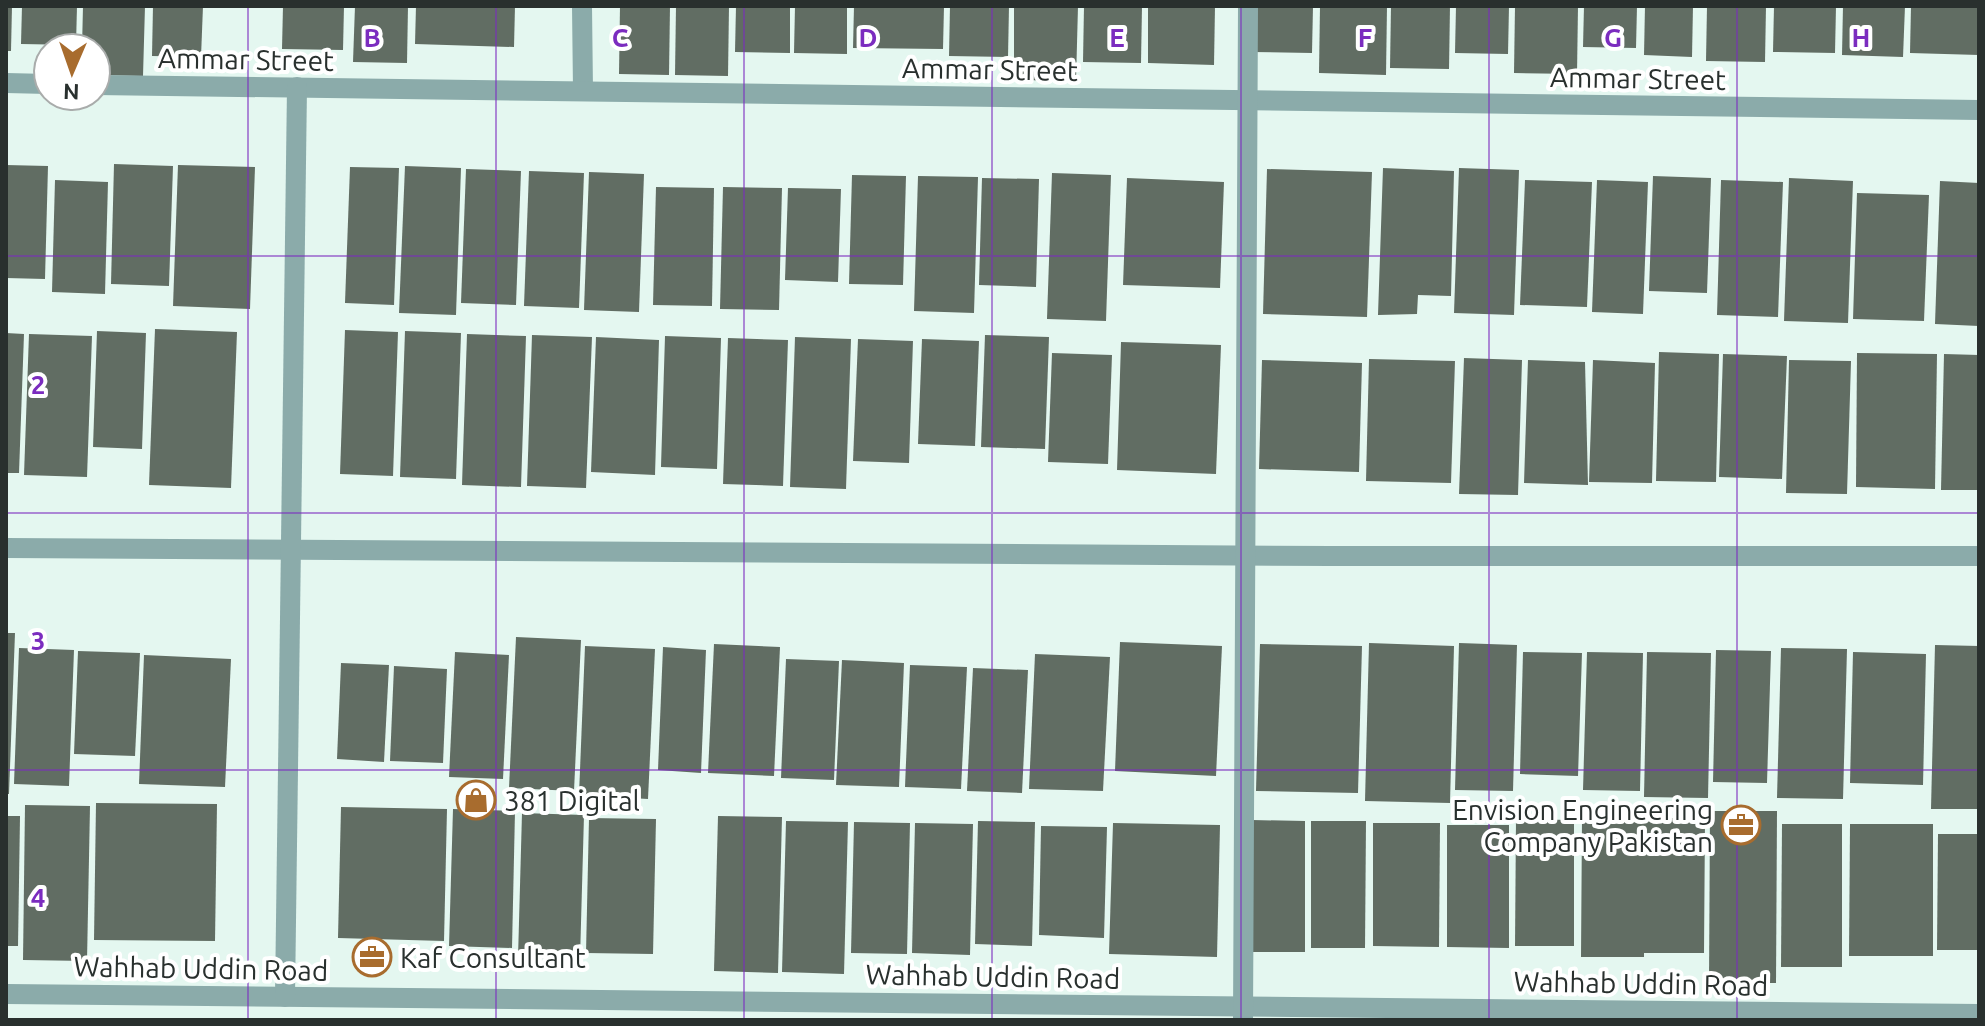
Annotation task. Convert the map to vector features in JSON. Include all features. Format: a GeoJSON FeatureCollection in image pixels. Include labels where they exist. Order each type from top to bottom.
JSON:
{"type":"FeatureCollection","features":[{"type":"Feature","properties":{"kind":"street"},"geometry":{"type":"LineString","coordinates":[[582,6],[583,91]]}},
{"type":"Feature","properties":{"kind":"street"},"geometry":{"type":"LineString","coordinates":[[1243,1013],[1248,6]]}},
{"type":"Feature","properties":{"kind":"street"},"geometry":{"type":"LineString","coordinates":[[6,83],[32,84]]}},
{"type":"Feature","properties":{"kind":"street","name":"Ammar Street"},"geometry":{"type":"LineString","coordinates":[[112,85],[1979,110]]}},
{"type":"Feature","properties":{"kind":"street"},"geometry":{"type":"LineString","coordinates":[[285,997],[297,87]]}},
{"type":"Feature","properties":{"kind":"street"},"geometry":{"type":"LineString","coordinates":[[6,548],[1979,556]]}},
{"type":"Feature","properties":{"kind":"street","name":"Wahhab Uddin Road"},"geometry":{"type":"LineString","coordinates":[[6,994],[285,997],[581,1010],[1979,1014]]}},
{"type":"Feature","properties":{"kind":"building"},"geometry":{"type":"Polygon","coordinates":[[[6,6],[12,6],[11,51],[6,51],[6,6]]]}},
{"type":"Feature","properties":{"kind":"building"},"geometry":{"type":"Polygon","coordinates":[[[22,6],[77,6],[76,32],[32,32],[32,44],[21,44],[22,6]]]}},
{"type":"Feature","properties":{"kind":"building"},"geometry":{"type":"Polygon","coordinates":[[[83,6],[145,6],[143,76],[112,75],[112,32],[82,32],[83,6]]]}},
{"type":"Feature","properties":{"kind":"building"},"geometry":{"type":"Polygon","coordinates":[[[153,6],[203,6],[201,57],[152,56],[153,6]]]}},
{"type":"Feature","properties":{"kind":"building"},"geometry":{"type":"Polygon","coordinates":[[[283,6],[344,6],[343,50],[282,49],[283,6]]]}},
{"type":"Feature","properties":{"kind":"building"},"geometry":{"type":"Polygon","coordinates":[[[355,6],[408,6],[407,63],[353,62],[355,6]]]}},
{"type":"Feature","properties":{"kind":"building"},"geometry":{"type":"Polygon","coordinates":[[[416,6],[515,6],[514,47],[415,44],[416,6]]]}},
{"type":"Feature","properties":{"kind":"building"},"geometry":{"type":"Polygon","coordinates":[[[620,6],[670,6],[669,75],[619,74],[620,6]]]}},
{"type":"Feature","properties":{"kind":"building"},"geometry":{"type":"Polygon","coordinates":[[[676,6],[729,6],[728,76],[675,75],[676,6]]]}},
{"type":"Feature","properties":{"kind":"building"},"geometry":{"type":"Polygon","coordinates":[[[736,6],[790,6],[790,53],[735,52],[736,6]]]}},
{"type":"Feature","properties":{"kind":"building"},"geometry":{"type":"Polygon","coordinates":[[[795,6],[847,6],[847,54],[794,53],[795,6]]]}},
{"type":"Feature","properties":{"kind":"building"},"geometry":{"type":"Polygon","coordinates":[[[854,6],[944,6],[943,49],[853,48],[854,6]]]}},
{"type":"Feature","properties":{"kind":"building"},"geometry":{"type":"Polygon","coordinates":[[[950,6],[1009,6],[1008,57],[949,56],[950,6]]]}},
{"type":"Feature","properties":{"kind":"building"},"geometry":{"type":"Polygon","coordinates":[[[1014,6],[1078,6],[1076,81],[1014,80],[1014,6]]]}},
{"type":"Feature","properties":{"kind":"building"},"geometry":{"type":"Polygon","coordinates":[[[1084,6],[1142,6],[1141,63],[1083,62],[1084,6]]]}},
{"type":"Feature","properties":{"kind":"building"},"geometry":{"type":"Polygon","coordinates":[[[1148,6],[1215,6],[1214,65],[1148,63],[1148,6]]]}},
{"type":"Feature","properties":{"kind":"building"},"geometry":{"type":"Polygon","coordinates":[[[1253,6],[1313,6],[1312,53],[1252,52],[1253,6]]]}},
{"type":"Feature","properties":{"kind":"building"},"geometry":{"type":"Polygon","coordinates":[[[1320,6],[1387,6],[1386,75],[1319,73],[1320,6]]]}},
{"type":"Feature","properties":{"kind":"building"},"geometry":{"type":"Polygon","coordinates":[[[1391,6],[1450,6],[1449,69],[1390,68],[1391,6]]]}},
{"type":"Feature","properties":{"kind":"building"},"geometry":{"type":"Polygon","coordinates":[[[1456,6],[1509,6],[1508,54],[1455,53],[1456,6]]]}},
{"type":"Feature","properties":{"kind":"building"},"geometry":{"type":"Polygon","coordinates":[[[1515,6],[1578,6],[1577,74],[1514,73],[1515,6]]]}},
{"type":"Feature","properties":{"kind":"building"},"geometry":{"type":"Polygon","coordinates":[[[1584,6],[1637,6],[1636,48],[1583,47],[1584,6]]]}},
{"type":"Feature","properties":{"kind":"building"},"geometry":{"type":"Polygon","coordinates":[[[1645,6],[1693,6],[1692,57],[1644,55],[1645,6]]]}},
{"type":"Feature","properties":{"kind":"building"},"geometry":{"type":"Polygon","coordinates":[[[1707,6],[1766,6],[1765,62],[1706,61],[1707,6]]]}},
{"type":"Feature","properties":{"kind":"building"},"geometry":{"type":"Polygon","coordinates":[[[1774,6],[1836,6],[1835,53],[1773,52],[1774,6]]]}},
{"type":"Feature","properties":{"kind":"building"},"geometry":{"type":"Polygon","coordinates":[[[1843,6],[1905,6],[1903,57],[1842,55],[1843,6]]]}},
{"type":"Feature","properties":{"kind":"building"},"geometry":{"type":"Polygon","coordinates":[[[1911,6],[1979,6],[1979,55],[1910,53],[1911,6]]]}},
{"type":"Feature","properties":{"kind":"building"},"geometry":{"type":"Polygon","coordinates":[[[114,164],[173,166],[169,286],[111,284],[114,164]]]}},
{"type":"Feature","properties":{"kind":"building"},"geometry":{"type":"Polygon","coordinates":[[[6,165],[48,166],[45,279],[6,278],[6,165]]]}},
{"type":"Feature","properties":{"kind":"building"},"geometry":{"type":"Polygon","coordinates":[[[178,165],[255,167],[250,309],[173,306],[178,165]]]}},
{"type":"Feature","properties":{"kind":"building"},"geometry":{"type":"Polygon","coordinates":[[[405,166],[461,168],[456,315],[399,313],[405,166]]]}},
{"type":"Feature","properties":{"kind":"building"},"geometry":{"type":"Polygon","coordinates":[[[350,167],[399,168],[394,305],[345,303],[350,167]]]}},
{"type":"Feature","properties":{"kind":"building"},"geometry":{"type":"Polygon","coordinates":[[[1383,168],[1454,171],[1451,296],[1418,295],[1417,314],[1378,315],[1383,168]]]}},
{"type":"Feature","properties":{"kind":"building"},"geometry":{"type":"Polygon","coordinates":[[[1459,168],[1519,170],[1514,315],[1454,313],[1459,168]]]}},
{"type":"Feature","properties":{"kind":"building"},"geometry":{"type":"Polygon","coordinates":[[[466,169],[521,171],[516,305],[461,303],[466,169]]]}},
{"type":"Feature","properties":{"kind":"building"},"geometry":{"type":"Polygon","coordinates":[[[1267,169],[1372,172],[1367,317],[1263,314],[1267,169]]]}},
{"type":"Feature","properties":{"kind":"building"},"geometry":{"type":"Polygon","coordinates":[[[529,171],[584,173],[579,308],[524,306],[529,171]]]}},
{"type":"Feature","properties":{"kind":"building"},"geometry":{"type":"Polygon","coordinates":[[[589,172],[644,174],[639,312],[584,310],[589,172]]]}},
{"type":"Feature","properties":{"kind":"building"},"geometry":{"type":"Polygon","coordinates":[[[1052,173],[1111,175],[1106,321],[1047,319],[1052,173]]]}},
{"type":"Feature","properties":{"kind":"building"},"geometry":{"type":"Polygon","coordinates":[[[852,175],[906,176],[903,285],[849,284],[852,175]]]}},
{"type":"Feature","properties":{"kind":"building"},"geometry":{"type":"Polygon","coordinates":[[[918,176],[978,177],[974,313],[914,311],[918,176]]]}},
{"type":"Feature","properties":{"kind":"building"},"geometry":{"type":"Polygon","coordinates":[[[1653,176],[1711,178],[1707,293],[1649,291],[1653,176]]]}},
{"type":"Feature","properties":{"kind":"building"},"geometry":{"type":"Polygon","coordinates":[[[982,178],[1039,179],[1036,287],[979,285],[982,178]]]}},
{"type":"Feature","properties":{"kind":"building"},"geometry":{"type":"Polygon","coordinates":[[[1127,178],[1224,182],[1220,288],[1123,285],[1127,178]]]}},
{"type":"Feature","properties":{"kind":"building"},"geometry":{"type":"Polygon","coordinates":[[[1789,178],[1853,181],[1848,323],[1784,321],[1789,178]]]}},
{"type":"Feature","properties":{"kind":"building"},"geometry":{"type":"Polygon","coordinates":[[[55,180],[108,182],[105,294],[52,292],[55,180]]]}},
{"type":"Feature","properties":{"kind":"building"},"geometry":{"type":"Polygon","coordinates":[[[1525,180],[1592,182],[1587,307],[1520,305],[1525,180]]]}},
{"type":"Feature","properties":{"kind":"building"},"geometry":{"type":"Polygon","coordinates":[[[1597,180],[1648,182],[1643,314],[1592,312],[1597,180]]]}},
{"type":"Feature","properties":{"kind":"building"},"geometry":{"type":"Polygon","coordinates":[[[1721,180],[1783,182],[1778,317],[1717,315],[1721,180]]]}},
{"type":"Feature","properties":{"kind":"building"},"geometry":{"type":"Polygon","coordinates":[[[1940,181],[1979,183],[1979,326],[1935,324],[1940,181]]]}},
{"type":"Feature","properties":{"kind":"building"},"geometry":{"type":"Polygon","coordinates":[[[656,187],[714,188],[712,306],[653,305],[656,187]]]}},
{"type":"Feature","properties":{"kind":"building"},"geometry":{"type":"Polygon","coordinates":[[[723,187],[782,188],[779,310],[720,309],[723,187]]]}},
{"type":"Feature","properties":{"kind":"building"},"geometry":{"type":"Polygon","coordinates":[[[788,188],[841,189],[838,282],[785,280],[788,188]]]}},
{"type":"Feature","properties":{"kind":"building"},"geometry":{"type":"Polygon","coordinates":[[[1857,193],[1929,195],[1924,321],[1853,319],[1857,193]]]}},
{"type":"Feature","properties":{"kind":"building"},"geometry":{"type":"Polygon","coordinates":[[[155,329],[237,332],[231,488],[149,485],[155,329]]]}},
{"type":"Feature","properties":{"kind":"building"},"geometry":{"type":"Polygon","coordinates":[[[345,330],[398,332],[393,476],[340,474],[345,330]]]}},
{"type":"Feature","properties":{"kind":"building"},"geometry":{"type":"Polygon","coordinates":[[[97,331],[146,333],[142,449],[93,447],[97,331]]]}},
{"type":"Feature","properties":{"kind":"building"},"geometry":{"type":"Polygon","coordinates":[[[405,331],[461,333],[456,479],[400,477],[405,331]]]}},
{"type":"Feature","properties":{"kind":"building"},"geometry":{"type":"Polygon","coordinates":[[[6,333],[24,334],[19,473],[6,473],[6,333]]]}},
{"type":"Feature","properties":{"kind":"building"},"geometry":{"type":"Polygon","coordinates":[[[29,334],[92,336],[87,477],[24,475],[29,334]]]}},
{"type":"Feature","properties":{"kind":"building"},"geometry":{"type":"Polygon","coordinates":[[[467,334],[526,336],[521,487],[462,485],[467,334]]]}},
{"type":"Feature","properties":{"kind":"building"},"geometry":{"type":"Polygon","coordinates":[[[532,335],[592,337],[586,488],[527,486],[532,335]]]}},
{"type":"Feature","properties":{"kind":"building"},"geometry":{"type":"Polygon","coordinates":[[[985,335],[1049,337],[1045,449],[981,447],[985,335]]]}},
{"type":"Feature","properties":{"kind":"building"},"geometry":{"type":"Polygon","coordinates":[[[665,336],[721,338],[717,469],[661,467],[665,336]]]}},
{"type":"Feature","properties":{"kind":"building"},"geometry":{"type":"Polygon","coordinates":[[[596,337],[659,340],[655,475],[591,472],[596,337]]]}},
{"type":"Feature","properties":{"kind":"building"},"geometry":{"type":"Polygon","coordinates":[[[795,337],[851,339],[846,489],[790,487],[795,337]]]}},
{"type":"Feature","properties":{"kind":"building"},"geometry":{"type":"Polygon","coordinates":[[[728,338],[788,340],[783,486],[723,484],[728,338]]]}},
{"type":"Feature","properties":{"kind":"building"},"geometry":{"type":"Polygon","coordinates":[[[858,339],[913,341],[909,463],[853,461],[858,339]]]}},
{"type":"Feature","properties":{"kind":"building"},"geometry":{"type":"Polygon","coordinates":[[[922,339],[979,341],[975,446],[918,444],[922,339]]]}},
{"type":"Feature","properties":{"kind":"building"},"geometry":{"type":"Polygon","coordinates":[[[1121,342],[1221,345],[1216,474],[1117,470],[1121,342]]]}},
{"type":"Feature","properties":{"kind":"building"},"geometry":{"type":"Polygon","coordinates":[[[1659,352],[1719,354],[1716,482],[1656,481],[1659,352]]]}},
{"type":"Feature","properties":{"kind":"building"},"geometry":{"type":"Polygon","coordinates":[[[1052,353],[1112,355],[1108,464],[1048,462],[1052,353]]]}},
{"type":"Feature","properties":{"kind":"building"},"geometry":{"type":"Polygon","coordinates":[[[1857,353],[1937,354],[1935,489],[1856,487],[1857,353]]]}},
{"type":"Feature","properties":{"kind":"building"},"geometry":{"type":"Polygon","coordinates":[[[1723,354],[1787,356],[1782,479],[1719,477],[1723,354]]]}},
{"type":"Feature","properties":{"kind":"building"},"geometry":{"type":"Polygon","coordinates":[[[1944,354],[1979,355],[1979,490],[1941,490],[1944,354]]]}},
{"type":"Feature","properties":{"kind":"building"},"geometry":{"type":"Polygon","coordinates":[[[1464,358],[1522,360],[1518,495],[1459,494],[1464,358]]]}},
{"type":"Feature","properties":{"kind":"building"},"geometry":{"type":"Polygon","coordinates":[[[1369,359],[1455,361],[1451,483],[1366,481],[1369,359]]]}},
{"type":"Feature","properties":{"kind":"building"},"geometry":{"type":"Polygon","coordinates":[[[1262,360],[1362,363],[1359,472],[1259,469],[1262,360]]]}},
{"type":"Feature","properties":{"kind":"building"},"geometry":{"type":"Polygon","coordinates":[[[1528,360],[1585,362],[1588,485],[1524,483],[1528,360]]]}},
{"type":"Feature","properties":{"kind":"building"},"geometry":{"type":"Polygon","coordinates":[[[1593,360],[1655,363],[1652,483],[1589,482],[1593,360]]]}},
{"type":"Feature","properties":{"kind":"building"},"geometry":{"type":"Polygon","coordinates":[[[1789,360],[1851,361],[1847,494],[1786,493],[1789,360]]]}},
{"type":"Feature","properties":{"kind":"building"},"geometry":{"type":"Polygon","coordinates":[[[6,633],[15,633],[9,794],[6,794],[6,633]]]}},
{"type":"Feature","properties":{"kind":"building"},"geometry":{"type":"Polygon","coordinates":[[[516,637],[581,640],[574,791],[509,788],[516,637]]]}},
{"type":"Feature","properties":{"kind":"building"},"geometry":{"type":"Polygon","coordinates":[[[1120,642],[1222,646],[1216,776],[1115,771],[1120,642]]]}},
{"type":"Feature","properties":{"kind":"building"},"geometry":{"type":"Polygon","coordinates":[[[1369,643],[1454,646],[1450,803],[1365,801],[1369,643]]]}},
{"type":"Feature","properties":{"kind":"building"},"geometry":{"type":"Polygon","coordinates":[[[1459,643],[1517,645],[1513,791],[1455,790],[1459,643]]]}},
{"type":"Feature","properties":{"kind":"building"},"geometry":{"type":"Polygon","coordinates":[[[714,644],[780,647],[774,776],[708,773],[714,644]]]}},
{"type":"Feature","properties":{"kind":"building"},"geometry":{"type":"Polygon","coordinates":[[[1260,644],[1362,646],[1358,793],[1256,791],[1260,644]]]}},
{"type":"Feature","properties":{"kind":"building"},"geometry":{"type":"Polygon","coordinates":[[[1935,645],[1979,646],[1979,809],[1931,809],[1935,645]]]}},
{"type":"Feature","properties":{"kind":"building"},"geometry":{"type":"Polygon","coordinates":[[[585,646],[655,649],[648,799],[579,795],[585,646]]]}},
{"type":"Feature","properties":{"kind":"building"},"geometry":{"type":"Polygon","coordinates":[[[663,647],[706,650],[701,773],[658,770],[663,647]]]}},
{"type":"Feature","properties":{"kind":"building"},"geometry":{"type":"Polygon","coordinates":[[[19,648],[74,650],[69,786],[14,784],[19,648]]]}},
{"type":"Feature","properties":{"kind":"building"},"geometry":{"type":"Polygon","coordinates":[[[1781,648],[1847,649],[1843,799],[1777,798],[1781,648]]]}},
{"type":"Feature","properties":{"kind":"building"},"geometry":{"type":"Polygon","coordinates":[[[1716,650],[1771,651],[1767,783],[1713,782],[1716,650]]]}},
{"type":"Feature","properties":{"kind":"building"},"geometry":{"type":"Polygon","coordinates":[[[78,651],[140,653],[135,756],[74,754],[78,651]]]}},
{"type":"Feature","properties":{"kind":"building"},"geometry":{"type":"Polygon","coordinates":[[[455,652],[509,655],[503,779],[449,777],[455,652]]]}},
{"type":"Feature","properties":{"kind":"building"},"geometry":{"type":"Polygon","coordinates":[[[1523,652],[1582,653],[1578,776],[1520,774],[1523,652]]]}},
{"type":"Feature","properties":{"kind":"building"},"geometry":{"type":"Polygon","coordinates":[[[1587,652],[1643,653],[1640,791],[1583,790],[1587,652]]]}},
{"type":"Feature","properties":{"kind":"building"},"geometry":{"type":"Polygon","coordinates":[[[1647,652],[1711,653],[1708,798],[1644,797],[1647,652]]]}},
{"type":"Feature","properties":{"kind":"building"},"geometry":{"type":"Polygon","coordinates":[[[1853,652],[1926,654],[1923,785],[1850,783],[1853,652]]]}},
{"type":"Feature","properties":{"kind":"building"},"geometry":{"type":"Polygon","coordinates":[[[1035,654],[1110,657],[1103,791],[1029,789],[1035,654]]]}},
{"type":"Feature","properties":{"kind":"building"},"geometry":{"type":"Polygon","coordinates":[[[144,655],[231,659],[225,787],[139,784],[144,655]]]}},
{"type":"Feature","properties":{"kind":"building"},"geometry":{"type":"Polygon","coordinates":[[[786,659],[839,661],[834,780],[781,778],[786,659]]]}},
{"type":"Feature","properties":{"kind":"building"},"geometry":{"type":"Polygon","coordinates":[[[842,660],[904,663],[899,787],[836,785],[842,660]]]}},
{"type":"Feature","properties":{"kind":"building"},"geometry":{"type":"Polygon","coordinates":[[[341,663],[389,665],[384,762],[337,759],[341,663]]]}},
{"type":"Feature","properties":{"kind":"building"},"geometry":{"type":"Polygon","coordinates":[[[910,665],[967,667],[961,789],[905,787],[910,665]]]}},
{"type":"Feature","properties":{"kind":"building"},"geometry":{"type":"Polygon","coordinates":[[[394,666],[447,669],[443,763],[390,761],[394,666]]]}},
{"type":"Feature","properties":{"kind":"building"},"geometry":{"type":"Polygon","coordinates":[[[973,668],[1028,670],[1022,793],[967,791],[973,668]]]}},
{"type":"Feature","properties":{"kind":"building"},"geometry":{"type":"Polygon","coordinates":[[[96,803],[217,804],[215,941],[94,940],[96,803]]]}},
{"type":"Feature","properties":{"kind":"building"},"geometry":{"type":"Polygon","coordinates":[[[25,805],[90,806],[87,961],[23,960],[25,805]]]}},
{"type":"Feature","properties":{"kind":"building"},"geometry":{"type":"Polygon","coordinates":[[[341,807],[447,809],[444,941],[338,938],[341,807]]]}},
{"type":"Feature","properties":{"kind":"building"},"geometry":{"type":"Polygon","coordinates":[[[453,809],[515,811],[512,948],[449,946],[453,809]]]}},
{"type":"Feature","properties":{"kind":"building"},"geometry":{"type":"Polygon","coordinates":[[[1710,811],[1777,811],[1776,983],[1709,983],[1710,811]]]}},
{"type":"Feature","properties":{"kind":"building"},"geometry":{"type":"Polygon","coordinates":[[[522,813],[584,815],[580,959],[518,958],[522,813]]]}},
{"type":"Feature","properties":{"kind":"building"},"geometry":{"type":"Polygon","coordinates":[[[6,816],[20,816],[18,946],[6,946],[6,816]]]}},
{"type":"Feature","properties":{"kind":"building"},"geometry":{"type":"Polygon","coordinates":[[[718,816],[782,817],[778,973],[714,971],[718,816]]]}},
{"type":"Feature","properties":{"kind":"building"},"geometry":{"type":"Polygon","coordinates":[[[589,818],[656,819],[653,954],[586,953],[589,818]]]}},
{"type":"Feature","properties":{"kind":"building"},"geometry":{"type":"Polygon","coordinates":[[[1582,818],[1705,818],[1704,953],[1581,957],[1582,818]]]}},
{"type":"Feature","properties":{"kind":"building"},"geometry":{"type":"Polygon","coordinates":[[[1516,819],[1574,820],[1574,946],[1515,946],[1516,819]]]}},
{"type":"Feature","properties":{"kind":"building"},"geometry":{"type":"Polygon","coordinates":[[[1252,820],[1305,821],[1305,952],[1251,952],[1252,820]]]}},
{"type":"Feature","properties":{"kind":"building"},"geometry":{"type":"Polygon","coordinates":[[[786,821],[848,822],[844,974],[782,972],[786,821]]]}},
{"type":"Feature","properties":{"kind":"building"},"geometry":{"type":"Polygon","coordinates":[[[978,821],[1035,822],[1032,946],[975,944],[978,821]]]}},
{"type":"Feature","properties":{"kind":"building"},"geometry":{"type":"Polygon","coordinates":[[[1311,821],[1366,821],[1365,948],[1311,948],[1311,821]]]}},
{"type":"Feature","properties":{"kind":"building"},"geometry":{"type":"Polygon","coordinates":[[[854,822],[910,823],[907,954],[851,953],[854,822]]]}},
{"type":"Feature","properties":{"kind":"building"},"geometry":{"type":"Polygon","coordinates":[[[915,823],[973,824],[970,955],[912,953],[915,823]]]}},
{"type":"Feature","properties":{"kind":"building"},"geometry":{"type":"Polygon","coordinates":[[[1113,823],[1220,825],[1217,957],[1109,954],[1113,823]]]}},
{"type":"Feature","properties":{"kind":"building"},"geometry":{"type":"Polygon","coordinates":[[[1373,823],[1440,823],[1439,947],[1373,946],[1373,823]]]}},
{"type":"Feature","properties":{"kind":"building"},"geometry":{"type":"Polygon","coordinates":[[[1782,824],[1842,824],[1842,967],[1781,967],[1782,824]]]}},
{"type":"Feature","properties":{"kind":"building"},"geometry":{"type":"Polygon","coordinates":[[[1850,824],[1933,824],[1933,956],[1849,956],[1850,824]]]}},
{"type":"Feature","properties":{"kind":"building"},"geometry":{"type":"Polygon","coordinates":[[[1447,825],[1509,825],[1509,948],[1447,947],[1447,825]]]}},
{"type":"Feature","properties":{"kind":"building"},"geometry":{"type":"Polygon","coordinates":[[[1041,826],[1107,827],[1104,938],[1039,935],[1041,826]]]}},
{"type":"Feature","properties":{"kind":"building"},"geometry":{"type":"Polygon","coordinates":[[[1938,834],[1979,834],[1979,950],[1937,950],[1938,834]]]}},
{"type":"Feature","properties":{"kind":"place","name":"381 Digital"},"geometry":{"type":"Point","coordinates":[476,800]}},
{"type":"Feature","properties":{"kind":"place","name":"Envision Engineering Company Pakistan"},"geometry":{"type":"Point","coordinates":[1741,825]}},
{"type":"Feature","properties":{"kind":"place","name":"Kaf Consultant"},"geometry":{"type":"Point","coordinates":[372,957]}}]}
